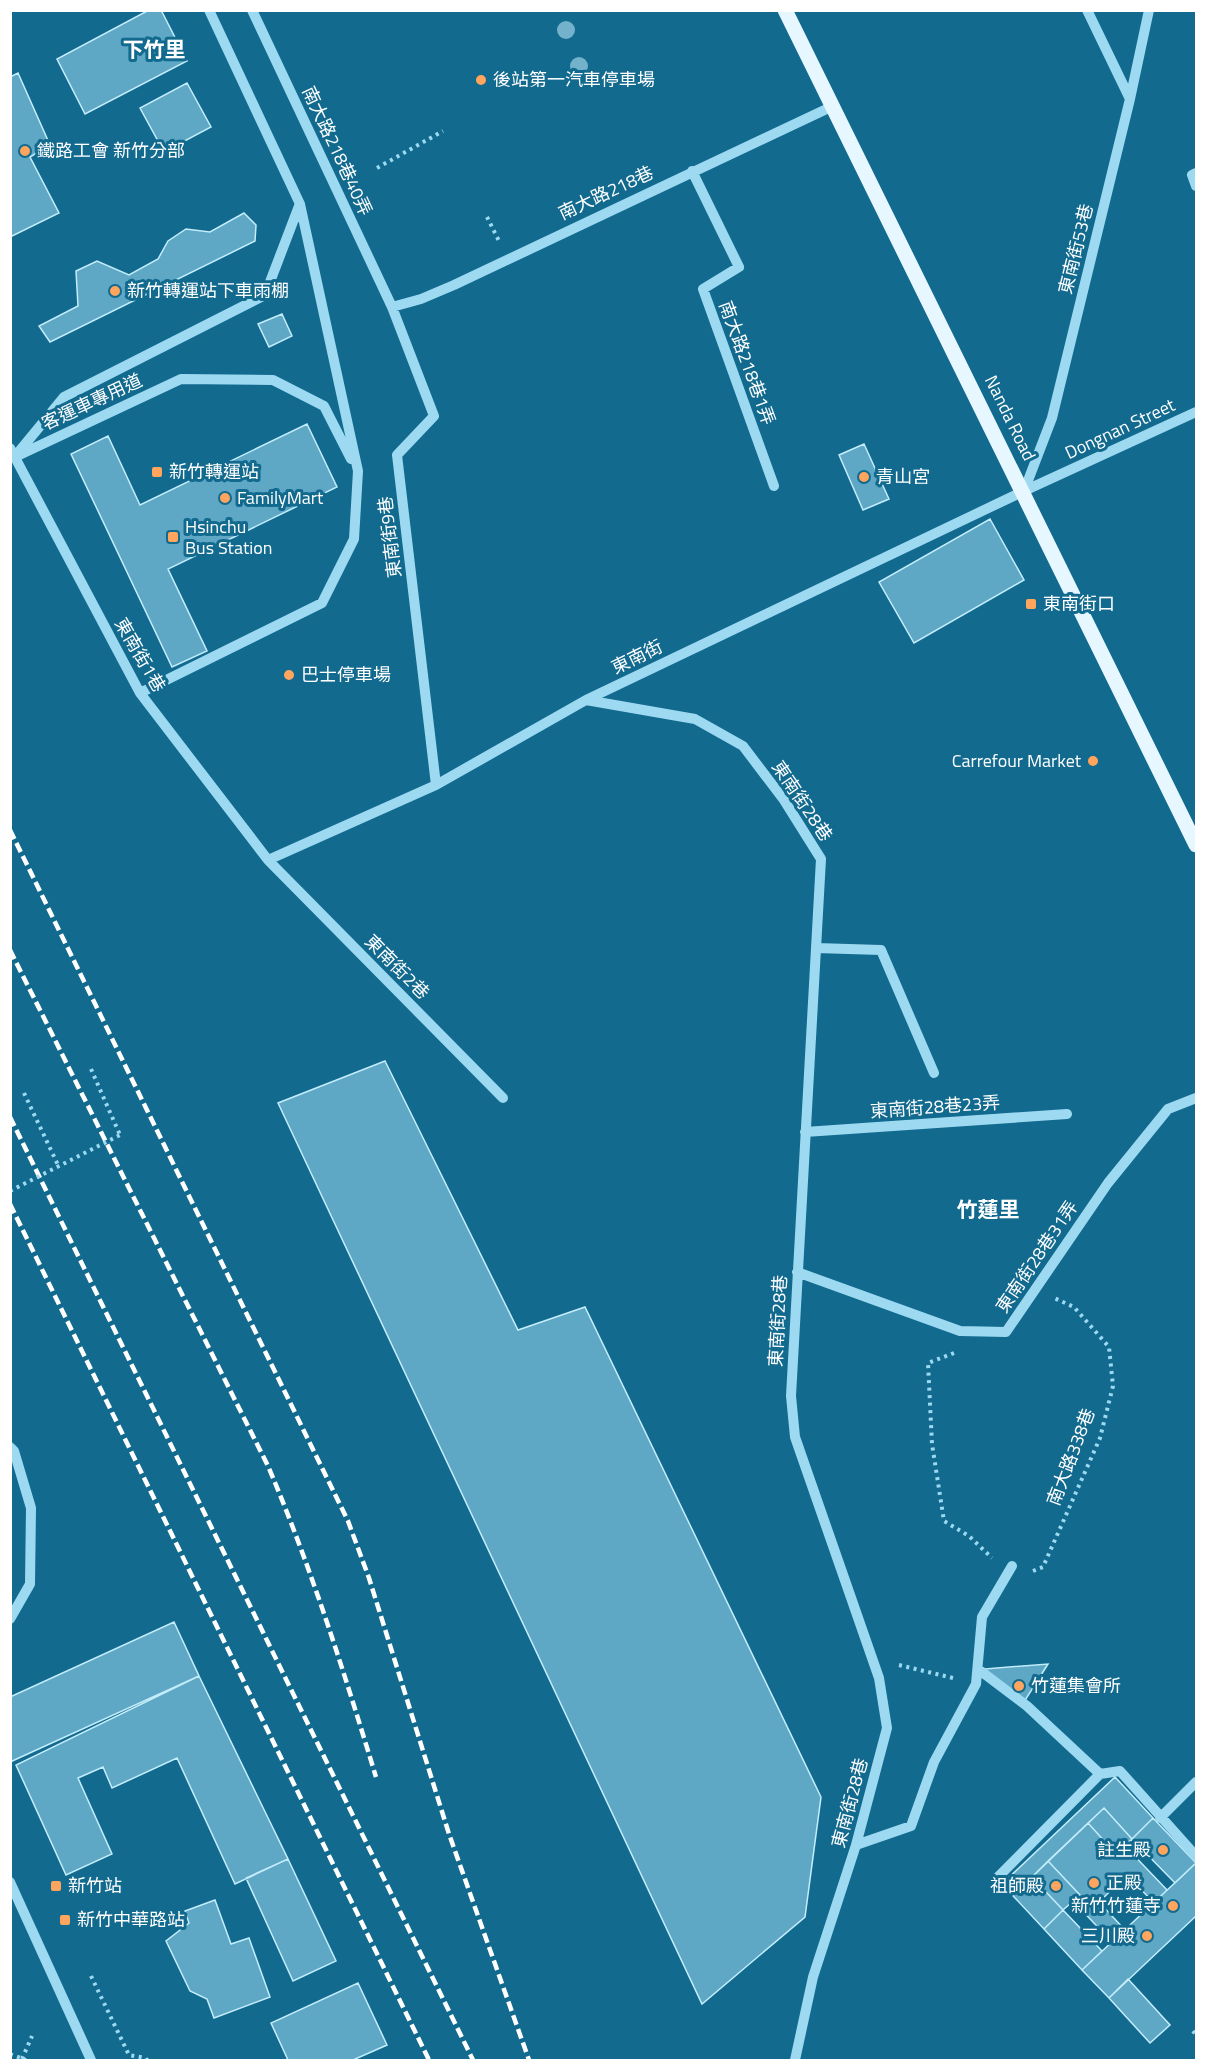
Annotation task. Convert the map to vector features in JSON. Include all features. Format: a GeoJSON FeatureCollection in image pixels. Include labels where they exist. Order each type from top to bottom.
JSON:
{"type":"FeatureCollection","features":[{"type":"Feature","properties":{"kind":"main road","name":"Nanda Road"},"geometry":{"type":"LineString","coordinates":[[785,10],[1197,845]]}},
{"type":"Feature","properties":{"kind":"street"},"geometry":{"type":"LineString","coordinates":[[140,693],[322,603],[354,539],[358,471],[300,204],[209,10]]}},
{"type":"Feature","properties":{"kind":"street","name":"南大路218巷40弄"},"geometry":{"type":"LineString","coordinates":[[252,10],[392,307]]}},
{"type":"Feature","properties":{"kind":"street"},"geometry":{"type":"LineString","coordinates":[[1087,10],[1130,99]]}},
{"type":"Feature","properties":{"kind":"street","name":"東南街53巷"},"geometry":{"type":"LineString","coordinates":[[1024,491],[1052,418],[1130,99],[1149,10]]}},
{"type":"Feature","properties":{"kind":"street","name":"南大路218巷"},"geometry":{"type":"LineString","coordinates":[[392,307],[421,299],[454,285],[833,106]]}},
{"type":"Feature","properties":{"kind":"street","name":"南大路218巷1弄"},"geometry":{"type":"LineString","coordinates":[[692,171],[739,267],[703,289],[774,486]]}},
{"type":"Feature","properties":{"kind":"street"},"geometry":{"type":"LineString","coordinates":[[1197,172],[1192,175],[1197,186]]}},
{"type":"Feature","properties":{"kind":"street","name":"客運車專用道"},"geometry":{"type":"LineString","coordinates":[[13,452],[64,397],[266,295],[300,204]]}},
{"type":"Feature","properties":{"kind":"street","name":"東南街9巷"},"geometry":{"type":"LineString","coordinates":[[392,307],[434,416],[397,455],[436,785]]}},
{"type":"Feature","properties":{"kind":"street","name":"客運車專用道"},"geometry":{"type":"LineString","coordinates":[[13,452],[182,379],[273,380],[324,406],[358,471]]}},
{"type":"Feature","properties":{"kind":"street","name":"Dongnan Street"},"geometry":{"type":"LineString","coordinates":[[1024,491],[1197,412]]}},
{"type":"Feature","properties":{"kind":"street","name":"東南街1巷"},"geometry":{"type":"LineString","coordinates":[[13,452],[140,693],[268,860]]}},
{"type":"Feature","properties":{"kind":"street","name":"東南街"},"geometry":{"type":"LineString","coordinates":[[268,860],[436,785],[586,700],[1024,491]]}},
{"type":"Feature","properties":{"kind":"street","name":"東南街28巷"},"geometry":{"type":"LineString","coordinates":[[586,700],[695,719],[743,746],[784,800],[821,859],[791,1396],[795,1437],[879,1678],[887,1728],[856,1845],[813,1977],[795,2061]]}},
{"type":"Feature","properties":{"kind":"street","name":"東南街2巷"},"geometry":{"type":"LineString","coordinates":[[268,860],[503,1098]]}},
{"type":"Feature","properties":{"kind":"street"},"geometry":{"type":"LineString","coordinates":[[816,948],[881,950],[934,1073]]}},
{"type":"Feature","properties":{"kind":"street","name":"東南街28巷31弄"},"geometry":{"type":"LineString","coordinates":[[797,1272],[960,1331],[1006,1332],[1108,1183],[1168,1110],[1197,1098]]}},
{"type":"Feature","properties":{"kind":"street","name":"東南街28巷23弄"},"geometry":{"type":"LineString","coordinates":[[805,1132],[1067,1114]]}},
{"type":"Feature","properties":{"kind":"street"},"geometry":{"type":"LineString","coordinates":[[10,1448],[14,1451],[31,1508],[30,1584],[10,1619]]}},
{"type":"Feature","properties":{"kind":"street"},"geometry":{"type":"LineString","coordinates":[[856,1845],[911,1826],[934,1762],[976,1684],[982,1617],[1010,1570]]}},
{"type":"Feature","properties":{"kind":"street"},"geometry":{"type":"LineString","coordinates":[[978,1669],[1027,1706],[1100,1774]]}},
{"type":"Feature","properties":{"kind":"street"},"geometry":{"type":"LineString","coordinates":[[994,1881],[1100,1774],[1120,1771],[1160,1818],[1197,1856]]}},
{"type":"Feature","properties":{"kind":"street"},"geometry":{"type":"LineString","coordinates":[[1160,1818],[1197,1782]]}},
{"type":"Feature","properties":{"kind":"street"},"geometry":{"type":"LineString","coordinates":[[12,1886],[91,2061]]}},
{"type":"Feature","properties":{"kind":"path"},"geometry":{"type":"LineString","coordinates":[[377,168],[443,131]]}},
{"type":"Feature","properties":{"kind":"path"},"geometry":{"type":"LineString","coordinates":[[10,1191],[120,1135],[91,1069]]}},
{"type":"Feature","properties":{"kind":"path"},"geometry":{"type":"LineString","coordinates":[[24,1093],[58,1165]]}},
{"type":"Feature","properties":{"kind":"path","name":"南大路338巷"},"geometry":{"type":"LineString","coordinates":[[1010,1570],[1035,1571],[1043,1567],[1100,1438],[1113,1386],[1109,1347],[1074,1307],[1035,1289]]}},
{"type":"Feature","properties":{"kind":"path"},"geometry":{"type":"LineString","coordinates":[[958,1352],[928,1363],[932,1444],[944,1521],[969,1536],[1010,1570]]}},
{"type":"Feature","properties":{"kind":"path"},"geometry":{"type":"LineString","coordinates":[[872,1659],[976,1684]]}},
{"type":"Feature","properties":{"kind":"path"},"geometry":{"type":"LineString","coordinates":[[91,1976],[129,2055],[146,2058],[147,2061]]}},
{"type":"Feature","properties":{"kind":"path"},"geometry":{"type":"LineString","coordinates":[[10,2054],[24,2060],[32,2036]]}},
{"type":"Feature","properties":{"kind":"building"},"geometry":{"type":"Polygon","coordinates":[[[149,10],[161,10],[187,61],[85,114],[57,59],[149,10]]]}},
{"type":"Feature","properties":{"kind":"building","name":"鐵路工會 新竹分部"},"geometry":{"type":"Polygon","coordinates":[[[18,73],[50,145],[30,157],[59,213],[10,237],[10,77],[18,73]]]}},
{"type":"Feature","properties":{"kind":"building"},"geometry":{"type":"Polygon","coordinates":[[[187,83],[211,127],[164,152],[140,108],[187,83]]]}},
{"type":"Feature","properties":{"kind":"building","name":"新竹轉運站下車雨棚"},"geometry":{"type":"Polygon","coordinates":[[[244,213],[256,225],[255,241],[50,342],[39,326],[78,306],[76,271],[97,261],[129,275],[158,259],[168,241],[186,229],[210,232],[244,213]]]}},
{"type":"Feature","properties":{"kind":"building"},"geometry":{"type":"Polygon","coordinates":[[[282,314],[292,336],[269,347],[258,324],[282,314]]]}},
{"type":"Feature","properties":{"kind":"building","name":"Hsinchu Bus Station"},"geometry":{"type":"Polygon","coordinates":[[[307,424],[337,487],[168,569],[207,651],[172,667],[71,454],[108,436],[140,505],[307,424]]]}},
{"type":"Feature","properties":{"kind":"building","name":"青山宮"},"geometry":{"type":"Polygon","coordinates":[[[864,444],[889,499],[863,510],[839,455],[864,444]]]}},
{"type":"Feature","properties":{"kind":"building"},"geometry":{"type":"Polygon","coordinates":[[[990,519],[1024,580],[914,643],[879,582],[990,519]]]}},
{"type":"Feature","properties":{"kind":"building"},"geometry":{"type":"Polygon","coordinates":[[[385,1061],[518,1330],[585,1307],[821,1797],[805,1917],[702,2004],[278,1103],[385,1061]]]}},
{"type":"Feature","properties":{"kind":"building"},"geometry":{"type":"Polygon","coordinates":[[[174,1622],[199,1676],[10,1762],[10,1697],[174,1622]]]}},
{"type":"Feature","properties":{"kind":"building","name":"竹蓮集會所"},"geometry":{"type":"Polygon","coordinates":[[[1048,1664],[1024,1702],[984,1669],[1048,1664]]]}},
{"type":"Feature","properties":{"kind":"building"},"geometry":{"type":"Polygon","coordinates":[[[199,1676],[288,1859],[235,1884],[177,1758],[112,1788],[103,1767],[78,1778],[112,1854],[66,1875],[16,1765],[199,1676]]]}},
{"type":"Feature","properties":{"kind":"building"},"geometry":{"type":"Polygon","coordinates":[[[1115,1777],[1153,1818],[1132,1839],[1104,1808],[1032,1877],[1063,1910],[1044,1929],[1002,1884],[1115,1777]]]}},
{"type":"Feature","properties":{"kind":"building"},"geometry":{"type":"Polygon","coordinates":[[[1104,1808],[1132,1839],[1116,1854],[1088,1823],[1104,1808]]]}},
{"type":"Feature","properties":{"kind":"building","name":"註生殿"},"geometry":{"type":"Polygon","coordinates":[[[1153,1818],[1196,1863],[1175,1883],[1132,1839],[1153,1818]]]}},
{"type":"Feature","properties":{"kind":"building","name":"正殿"},"geometry":{"type":"Polygon","coordinates":[[[1088,1823],[1116,1854],[1125,1846],[1167,1890],[1154,1903],[1127,1875],[1099,1902],[1125,1930],[1112,1942],[1073,1901],[1080,1895],[1048,1861],[1088,1823]]]}},
{"type":"Feature","properties":{"kind":"building"},"geometry":{"type":"Polygon","coordinates":[[[288,1859],[336,1961],[293,1981],[246,1878],[288,1859]]]}},
{"type":"Feature","properties":{"kind":"building","name":"祖師殿"},"geometry":{"type":"Polygon","coordinates":[[[1048,1861],[1080,1895],[1063,1910],[1032,1877],[1048,1861]]]}},
{"type":"Feature","properties":{"kind":"building","name":"三川殿"},"geometry":{"type":"Polygon","coordinates":[[[1196,1863],[1196,1916],[1109,1998],[1082,1970],[1196,1863]]]}},
{"type":"Feature","properties":{"kind":"building"},"geometry":{"type":"Polygon","coordinates":[[[215,1900],[231,1944],[249,1938],[270,1997],[214,2018],[207,1999],[190,1991],[166,1941],[189,1923],[185,1911],[215,1900]]]}},
{"type":"Feature","properties":{"kind":"building"},"geometry":{"type":"Polygon","coordinates":[[[1063,1910],[1102,1951],[1082,1970],[1044,1929],[1063,1910]]]}},
{"type":"Feature","properties":{"kind":"building"},"geometry":{"type":"Polygon","coordinates":[[[1128,1979],[1170,2025],[1150,2043],[1109,1998],[1128,1979]]]}},
{"type":"Feature","properties":{"kind":"building"},"geometry":{"type":"Polygon","coordinates":[[[358,1983],[387,2045],[353,2060],[288,2060],[271,2023],[358,1983]]]}},
{"type":"Feature","properties":{"kind":"railway"},"geometry":{"type":"LineString","coordinates":[[10,830],[348,1521],[369,1578],[449,1834],[529,2060]]}},
{"type":"Feature","properties":{"kind":"railway"},"geometry":{"type":"LineString","coordinates":[[10,950],[268,1466],[313,1581],[376,1777]]}},
{"type":"Feature","properties":{"kind":"railway"},"geometry":{"type":"LineString","coordinates":[[10,1117],[473,2060]]}},
{"type":"Feature","properties":{"kind":"railway"},"geometry":{"type":"LineString","coordinates":[[10,1204],[429,2060]]}},
{"type":"Feature","properties":{"kind":"place","name":"後站第一汽車停車場"},"geometry":{"type":"Point","coordinates":[481,80]}},
{"type":"Feature","properties":{"kind":"place","name":"鐵路工會 新竹分部"},"geometry":{"type":"Point","coordinates":[25,151]}},
{"type":"Feature","properties":{"kind":"place","name":"新竹轉運站下車雨棚"},"geometry":{"type":"Point","coordinates":[115,291]}},
{"type":"Feature","properties":{"kind":"place","name":"新竹轉運站"},"geometry":{"type":"Point","coordinates":[157,472]}},
{"type":"Feature","properties":{"kind":"place","name":"青山宮"},"geometry":{"type":"Point","coordinates":[864,477]}},
{"type":"Feature","properties":{"kind":"place","name":"FamilyMart"},"geometry":{"type":"Point","coordinates":[225,498]}},
{"type":"Feature","properties":{"kind":"place","name":"Hsinchu Bus Station"},"geometry":{"type":"Point","coordinates":[173,537]}},
{"type":"Feature","properties":{"kind":"place","name":"東南街口"},"geometry":{"type":"Point","coordinates":[1031,604]}},
{"type":"Feature","properties":{"kind":"place","name":"巴士停車場"},"geometry":{"type":"Point","coordinates":[289,675]}},
{"type":"Feature","properties":{"kind":"place","name":"Carrefour Market"},"geometry":{"type":"Point","coordinates":[1093,761]}},
{"type":"Feature","properties":{"kind":"place","name":"竹蓮集會所"},"geometry":{"type":"Point","coordinates":[1019,1686]}},
{"type":"Feature","properties":{"kind":"place","name":"註生殿"},"geometry":{"type":"Point","coordinates":[1163,1850]}},
{"type":"Feature","properties":{"kind":"place","name":"正殿"},"geometry":{"type":"Point","coordinates":[1094,1883]}},
{"type":"Feature","properties":{"kind":"place","name":"新竹站"},"geometry":{"type":"Point","coordinates":[56,1886]}},
{"type":"Feature","properties":{"kind":"place","name":"祖師殿"},"geometry":{"type":"Point","coordinates":[1056,1886]}},
{"type":"Feature","properties":{"kind":"place","name":"新竹竹蓮寺"},"geometry":{"type":"Point","coordinates":[1173,1906]}},
{"type":"Feature","properties":{"kind":"place","name":"新竹中華路站"},"geometry":{"type":"Point","coordinates":[65,1920]}},
{"type":"Feature","properties":{"kind":"place","name":"三川殿"},"geometry":{"type":"Point","coordinates":[1147,1936]}},
{"type":"Feature","properties":{"kind":"district","name":"下竹里"},"geometry":{"type":"Point","coordinates":[154,50]}},
{"type":"Feature","properties":{"kind":"district","name":"竹蓮里"},"geometry":{"type":"Point","coordinates":[988,1210]}}]}
